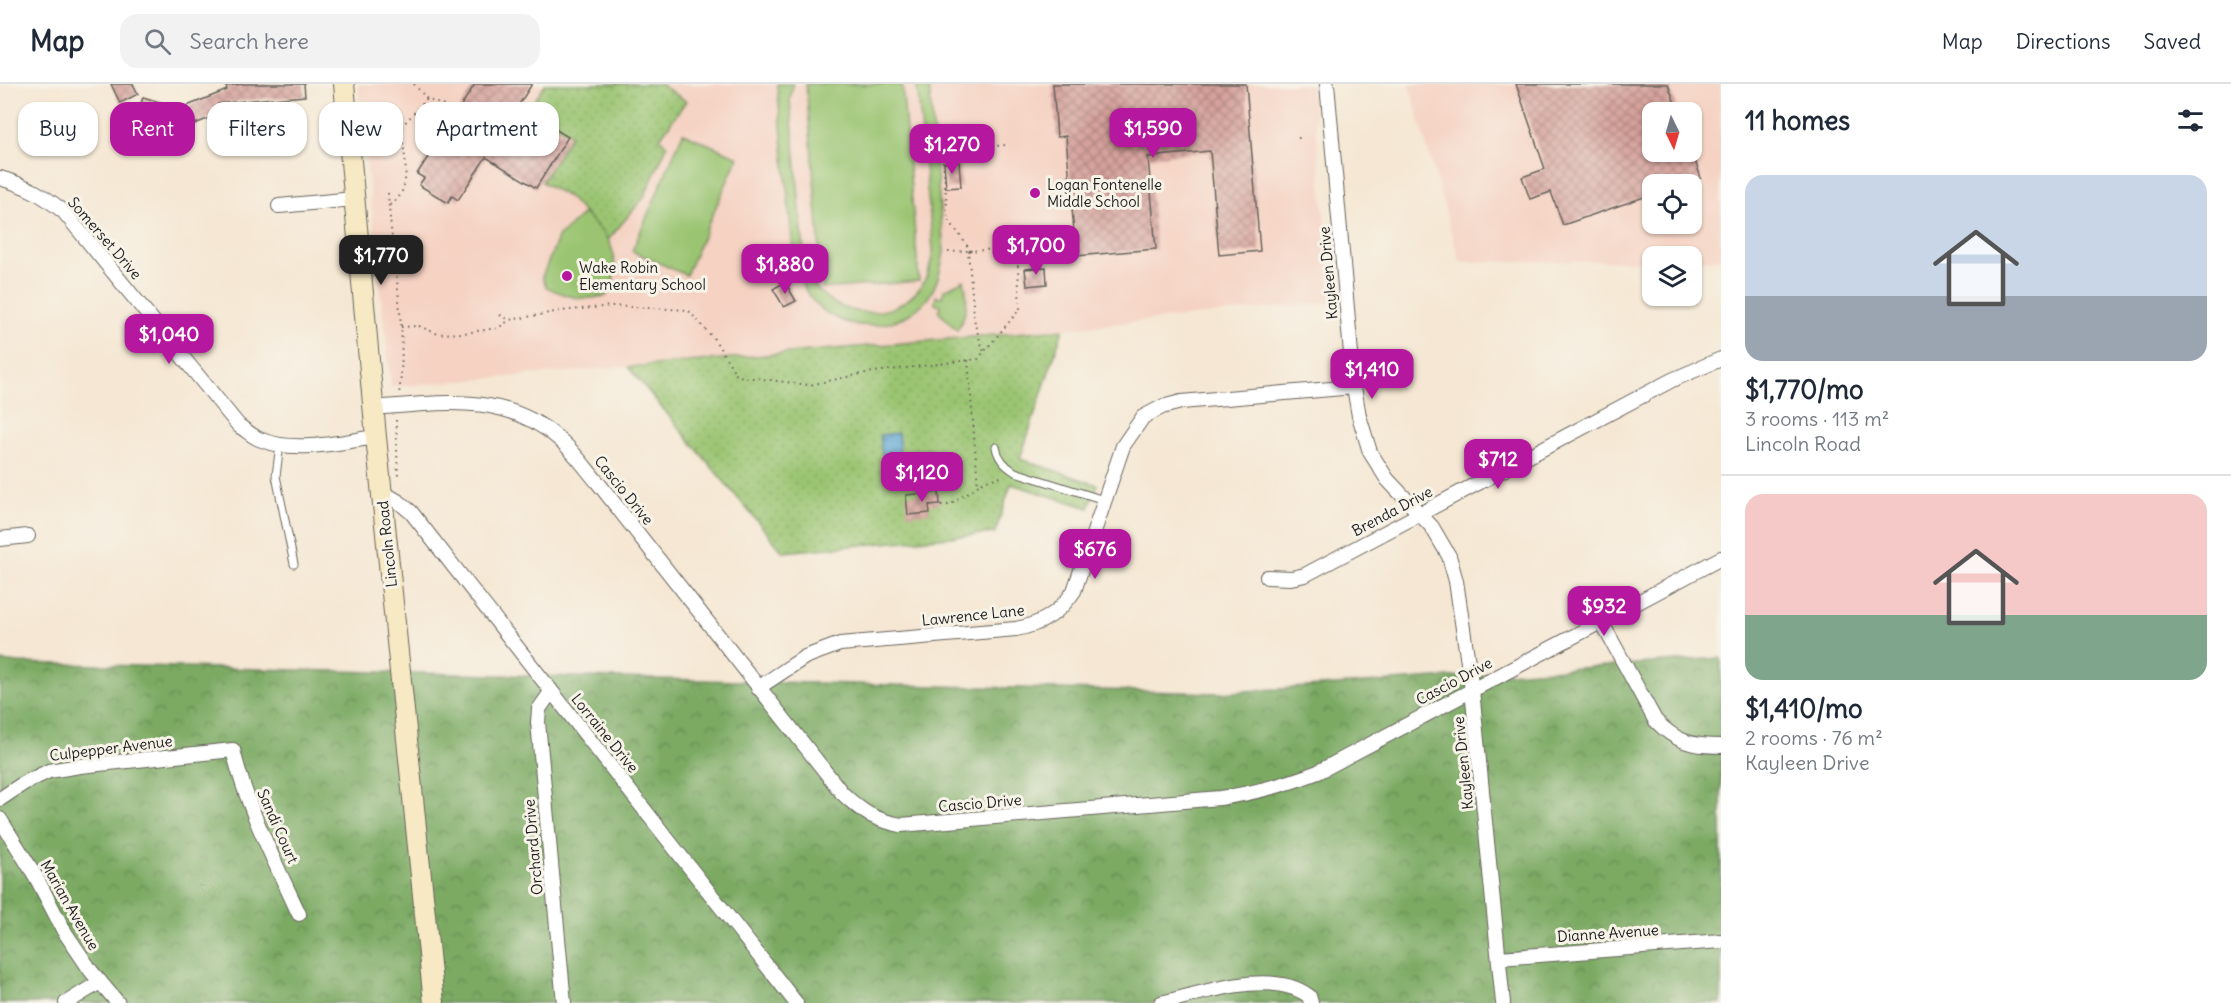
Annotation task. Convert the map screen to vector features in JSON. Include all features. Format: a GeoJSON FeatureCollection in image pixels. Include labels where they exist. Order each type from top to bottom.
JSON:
{"type":"FeatureCollection","features":[{"type":"Feature","properties":{"kind":"main road","name":"Lincoln Road"},"geometry":{"type":"LineString","coordinates":[[344,84],[373,408],[434,1003]]}},
{"type":"Feature","properties":{"kind":"street","name":"Kayleen Drive"},"geometry":{"type":"LineString","coordinates":[[1327,84],[1354,387],[1360,424],[1370,452],[1387,479],[1432,527],[1453,567],[1472,690],[1503,1003]]}},
{"type":"Feature","properties":{"kind":"street","name":"Somerset Drive"},"geometry":{"type":"LineString","coordinates":[[0,178],[21,184],[42,194],[64,212],[239,426],[259,439],[280,444],[307,445],[376,437]]}},
{"type":"Feature","properties":{"kind":"street"},"geometry":{"type":"LineString","coordinates":[[279,206],[354,199]]}},
{"type":"Feature","properties":{"kind":"street","name":"Brenda Drive"},"geometry":{"type":"LineString","coordinates":[[1267,577],[1291,578],[1305,575],[1672,380],[1721,359]]}},
{"type":"Feature","properties":{"kind":"street","name":"Lawrence Lane"},"geometry":{"type":"LineString","coordinates":[[758,688],[805,657],[840,644],[1016,629],[1042,622],[1061,608],[1074,591],[1117,461],[1128,436],[1143,417],[1152,411],[1181,402],[1354,387]]}},
{"type":"Feature","properties":{"kind":"street","name":"Cascio Drive"},"geometry":{"type":"LineString","coordinates":[[373,408],[473,402],[504,409],[530,420],[559,439],[599,484],[842,793],[867,815],[882,822],[901,825],[1220,798],[1270,789],[1318,772],[1721,558]]}},
{"type":"Feature","properties":{"kind":"street","name":"Lorraine Drive"},"geometry":{"type":"LineString","coordinates":[[382,492],[411,512],[796,1003]]}},
{"type":"Feature","properties":{"kind":"street"},"geometry":{"type":"LineString","coordinates":[[0,539],[28,536]]}},
{"type":"Feature","properties":{"kind":"street"},"geometry":{"type":"LineString","coordinates":[[1601,621],[1654,720],[1666,732],[1688,744],[1721,746]]}},
{"type":"Feature","properties":{"kind":"street","name":"Orchard Drive"},"geometry":{"type":"LineString","coordinates":[[550,692],[539,709],[538,722],[564,1003]]}},
{"type":"Feature","properties":{"kind":"street","name":"Culpepper Avenue"},"geometry":{"type":"LineString","coordinates":[[0,799],[24,783],[49,771],[232,750]]}},
{"type":"Feature","properties":{"kind":"street","name":"Sandi Court"},"geometry":{"type":"LineString","coordinates":[[232,750],[240,781],[259,829],[299,914]]}},
{"type":"Feature","properties":{"kind":"street","name":"Marian Avenue"},"geometry":{"type":"LineString","coordinates":[[0,819],[36,878],[64,931],[100,982],[118,1003]]}},
{"type":"Feature","properties":{"kind":"street","name":"Dianne Avenue"},"geometry":{"type":"LineString","coordinates":[[1498,958],[1721,941]]}},
{"type":"Feature","properties":{"kind":"street"},"geometry":{"type":"LineString","coordinates":[[66,1003],[100,982]]}},
{"type":"Feature","properties":{"kind":"street"},"geometry":{"type":"LineString","coordinates":[[1161,1003],[1225,988],[1270,982],[1299,989],[1310,1000]]}},
{"type":"Feature","properties":{"kind":"lane"},"geometry":{"type":"LineString","coordinates":[[280,444],[276,476],[294,564]]}},
{"type":"Feature","properties":{"kind":"lane"},"geometry":{"type":"LineString","coordinates":[[996,447],[998,456],[1007,467],[1015,472],[1104,500]]}},
{"type":"Feature","properties":{"kind":"path"},"geometry":{"type":"LineString","coordinates":[[414,84],[428,99],[435,102]]}},
{"type":"Feature","properties":{"kind":"path"},"geometry":{"type":"LineString","coordinates":[[389,205],[398,198],[405,185],[401,127],[428,99]]}},
{"type":"Feature","properties":{"kind":"path"},"geometry":{"type":"LineString","coordinates":[[984,352],[975,325],[970,251],[948,219],[943,160],[964,149],[1006,145]]}},
{"type":"Feature","properties":{"kind":"path"},"geometry":{"type":"LineString","coordinates":[[388,193],[401,327],[401,376],[396,430],[399,502]]}},
{"type":"Feature","properties":{"kind":"path"},"geometry":{"type":"LineString","coordinates":[[401,327],[418,326],[438,334],[464,333],[498,328],[510,320],[561,311],[612,306],[688,310],[715,340],[737,376],[809,385],[866,373],[978,359],[1020,309],[1017,248],[948,252]]}},
{"type":"Feature","properties":{"kind":"path"},"geometry":{"type":"LineString","coordinates":[[500,315],[510,320]]}},
{"type":"Feature","properties":{"kind":"path"},"geometry":{"type":"LineString","coordinates":[[968,360],[978,485]]}},
{"type":"Feature","properties":{"kind":"path"},"geometry":{"type":"LineString","coordinates":[[929,505],[950,505],[986,480],[1015,472]]}},
{"type":"Feature","properties":{"kind":"shaded area"},"geometry":{"type":"Polygon","coordinates":[[[358,84],[1312,84],[1332,302],[1063,329],[391,387],[366,156],[403,156],[403,102],[360,102],[358,84]]]}},
{"type":"Feature","properties":{"kind":"shaded area"},"geometry":{"type":"Polygon","coordinates":[[[1409,84],[1721,84],[1721,259],[1702,260],[1702,246],[1642,246],[1642,261],[1460,262],[1409,84]]]}},
{"type":"Feature","properties":{"kind":"green space"},"geometry":{"type":"Polygon","coordinates":[[[545,84],[660,84],[686,101],[660,138],[667,146],[644,197],[608,240],[570,198],[542,182],[571,135],[559,128],[559,102],[533,102],[545,84]]]}},
{"type":"Feature","properties":{"kind":"green space"},"geometry":{"type":"Polygon","coordinates":[[[777,84],[793,84],[790,100],[805,263],[810,277],[814,285],[837,305],[865,312],[894,307],[907,300],[922,285],[930,266],[933,250],[916,84],[929,84],[944,252],[939,276],[931,294],[916,310],[903,318],[874,325],[858,325],[843,321],[817,305],[805,290],[794,260],[777,84]]]}},
{"type":"Feature","properties":{"kind":"green space"},"geometry":{"type":"Polygon","coordinates":[[[806,84],[902,84],[919,281],[823,289],[806,84]]]}},
{"type":"Feature","properties":{"kind":"green space"},"geometry":{"type":"Polygon","coordinates":[[[683,133],[738,157],[686,275],[632,251],[683,133]]]}},
{"type":"Feature","properties":{"kind":"green space"},"geometry":{"type":"Polygon","coordinates":[[[584,213],[601,230],[612,248],[614,277],[606,296],[582,298],[569,296],[546,287],[542,277],[559,236],[584,213]]]}},
{"type":"Feature","properties":{"kind":"green space"},"geometry":{"type":"Polygon","coordinates":[[[964,280],[966,306],[957,330],[939,312],[941,305],[935,304],[936,296],[942,297],[944,290],[964,280]]]}},
{"type":"Feature","properties":{"kind":"green space"},"geometry":{"type":"Polygon","coordinates":[[[1063,329],[1020,459],[1098,485],[1089,508],[1011,484],[995,533],[783,552],[628,367],[1063,329]]]}},
{"type":"Feature","properties":{"kind":"green space"},"geometry":{"type":"Polygon","coordinates":[[[1721,658],[1721,1003],[0,1003],[0,661],[1219,693],[1721,658]]]}},
{"type":"Feature","properties":{"kind":"water"},"geometry":{"type":"Polygon","coordinates":[[[898,433],[900,453],[932,450],[934,471],[884,476],[880,435],[898,433]]]}},
{"type":"Feature","properties":{"kind":"building"},"geometry":{"type":"Polygon","coordinates":[[[111,84],[133,84],[138,94],[120,102],[111,84]]]}},
{"type":"Feature","properties":{"kind":"building"},"geometry":{"type":"Polygon","coordinates":[[[304,84],[305,96],[207,102],[207,119],[195,124],[195,103],[227,90],[226,86],[304,84]]]}},
{"type":"Feature","properties":{"kind":"building"},"geometry":{"type":"Polygon","coordinates":[[[475,84],[532,84],[521,102],[463,102],[475,84]]]}},
{"type":"Feature","properties":{"kind":"building","name":"Logan Fontenelle Middle School"},"geometry":{"type":"Polygon","coordinates":[[[1053,84],[1246,84],[1260,251],[1219,255],[1210,151],[1148,157],[1156,249],[1076,256],[1066,136],[1057,137],[1053,84]]]}},
{"type":"Feature","properties":{"kind":"building"},"geometry":{"type":"Polygon","coordinates":[[[1516,84],[1668,84],[1674,102],[1642,102],[1642,162],[1695,162],[1700,174],[1642,174],[1642,198],[1563,225],[1551,192],[1530,199],[1522,177],[1545,169],[1516,84]]]}},
{"type":"Feature","properties":{"kind":"building"},"geometry":{"type":"Polygon","coordinates":[[[143,97],[160,102],[142,102],[143,97]]]}},
{"type":"Feature","properties":{"kind":"building"},"geometry":{"type":"Polygon","coordinates":[[[559,131],[568,137],[559,151],[559,131]]]}},
{"type":"Feature","properties":{"kind":"building"},"geometry":{"type":"Polygon","coordinates":[[[429,156],[556,156],[536,188],[486,157],[458,200],[452,196],[448,203],[419,185],[424,178],[417,174],[429,156]]]}},
{"type":"Feature","properties":{"kind":"building"},"geometry":{"type":"Polygon","coordinates":[[[959,162],[961,187],[946,188],[944,163],[959,162]]]}},
{"type":"Feature","properties":{"kind":"building"},"geometry":{"type":"Polygon","coordinates":[[[1046,267],[1047,284],[1027,286],[1025,269],[1046,267]]]}},
{"type":"Feature","properties":{"kind":"building"},"geometry":{"type":"Polygon","coordinates":[[[785,282],[796,301],[784,307],[773,289],[785,282]]]}},
{"type":"Feature","properties":{"kind":"building"},"geometry":{"type":"Polygon","coordinates":[[[939,492],[940,504],[929,505],[930,513],[908,515],[906,495],[939,492]]]}},
{"type":"Feature","properties":{"kind":"place","name":"Logan Fontenelle Middle School"},"geometry":{"type":"Point","coordinates":[1035,193]}},
{"type":"Feature","properties":{"kind":"place","name":"Wake Robin Elementary School"},"geometry":{"type":"Point","coordinates":[567,276]}}]}
